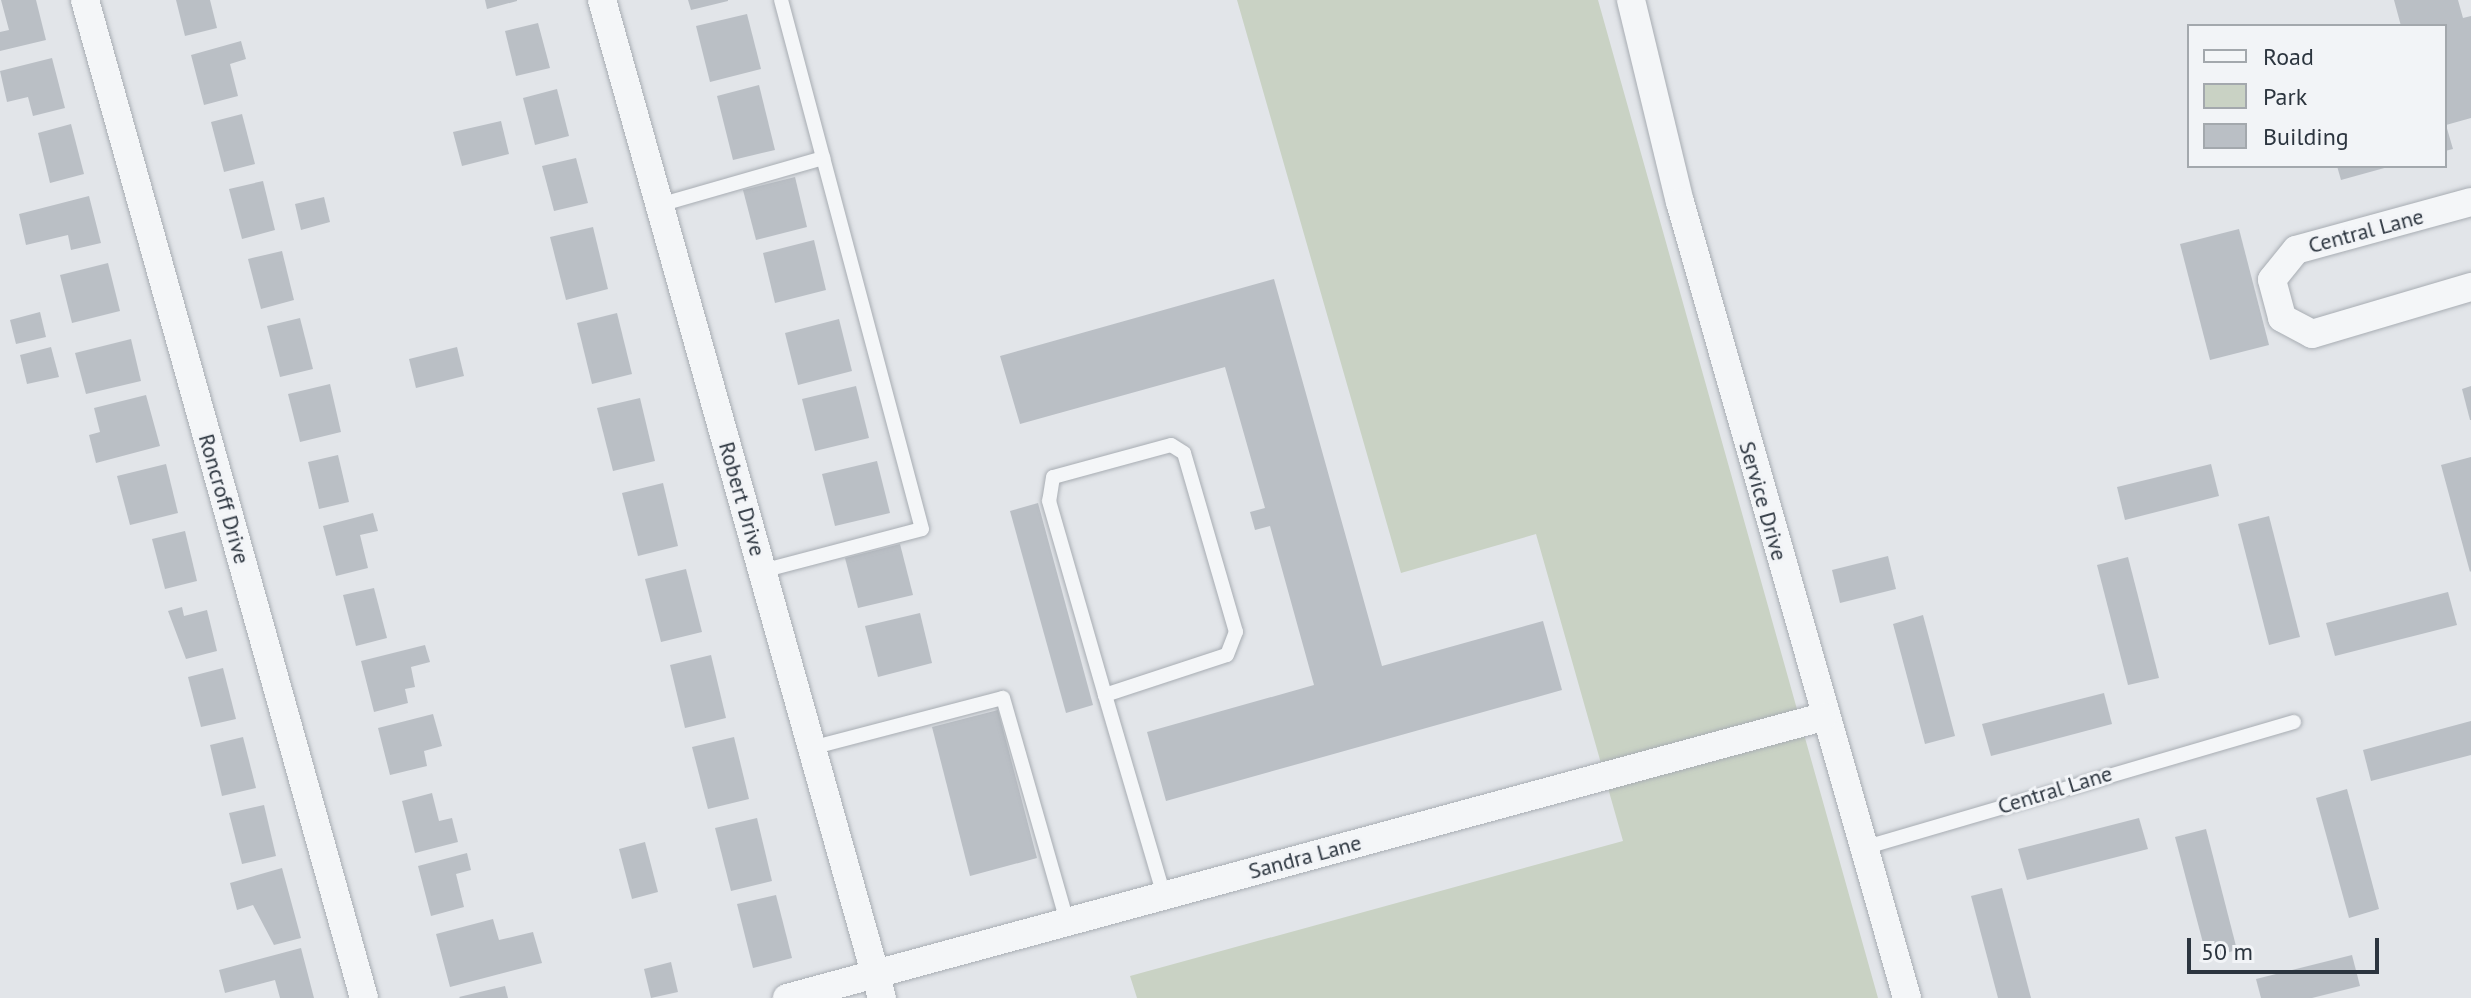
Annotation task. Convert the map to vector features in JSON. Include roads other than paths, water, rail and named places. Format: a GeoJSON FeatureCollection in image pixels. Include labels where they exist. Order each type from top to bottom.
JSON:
{"type":"FeatureCollection","features":[{"type":"Feature","properties":{"kind":"street","name":"Roncroff Drive"},"geometry":{"type":"LineString","coordinates":[[85,0],[364,998]]}},
{"type":"Feature","properties":{"kind":"street","name":"Robert Drive"},"geometry":{"type":"LineString","coordinates":[[602,0],[878,986]]}},
{"type":"Feature","properties":{"kind":"street","name":"Service Drive"},"geometry":{"type":"LineString","coordinates":[[1631,0],[1823,717],[1907,998]]}},
{"type":"Feature","properties":{"kind":"street","name":"Central Lane"},"geometry":{"type":"LineString","coordinates":[[2471,202],[2296,250],[2272,280],[2282,318],[2312,334],[2471,287]]}},
{"type":"Feature","properties":{"kind":"street","name":"Sandra Lane"},"geometry":{"type":"LineString","coordinates":[[787,998],[878,986],[1067,921],[1823,717]]}},
{"type":"Feature","properties":{"kind":"lane"},"geometry":{"type":"LineString","coordinates":[[762,571],[922,529],[781,0]]}},
{"type":"Feature","properties":{"kind":"lane"},"geometry":{"type":"LineString","coordinates":[[659,205],[823,158]]}},
{"type":"Feature","properties":{"kind":"lane"},"geometry":{"type":"LineString","coordinates":[[1105,695],[1227,655],[1236,632],[1184,453],[1171,445],[1053,477],[1049,501],[1105,695],[1164,895]]}},
{"type":"Feature","properties":{"kind":"lane"},"geometry":{"type":"LineString","coordinates":[[811,748],[1003,698],[1067,921]]}},
{"type":"Feature","properties":{"kind":"lane","name":"Central Lane"},"geometry":{"type":"LineString","coordinates":[[1863,848],[2294,722]]}}]}
